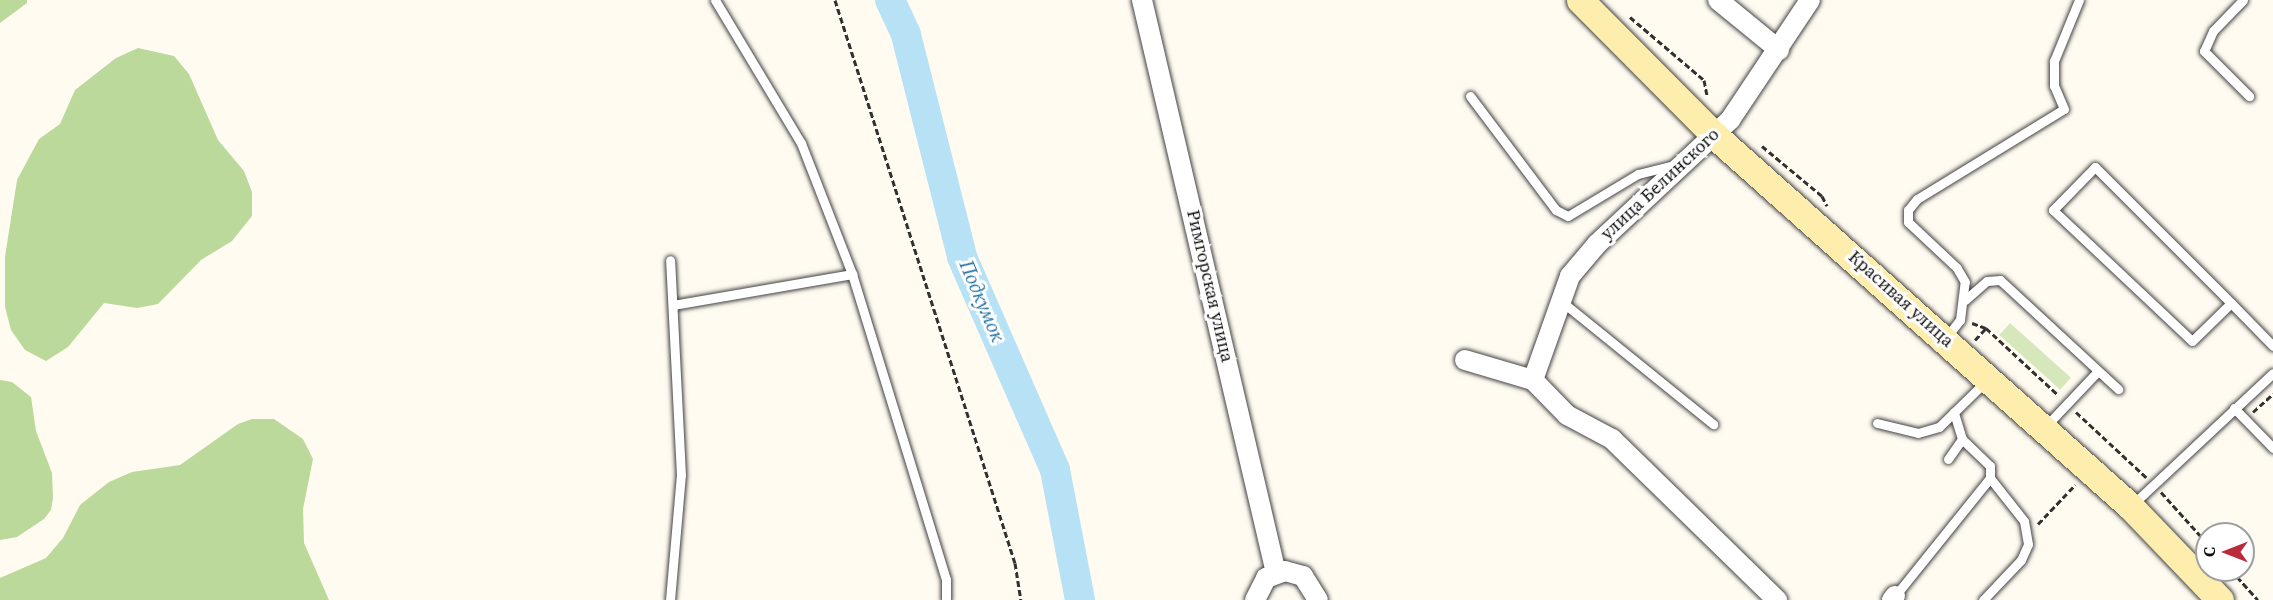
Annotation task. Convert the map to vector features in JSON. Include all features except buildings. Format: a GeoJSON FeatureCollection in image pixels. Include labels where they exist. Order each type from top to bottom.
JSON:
{"type":"FeatureCollection","features":[{"type":"Feature","properties":{"kind":"main road","name":"Красивая улица"},"geometry":{"type":"LineString","coordinates":[[1580,0],[1953,329],[1988,378],[2130,506],[2220,600]]}},
{"type":"Feature","properties":{"kind":"street","name":"Римгорская улица"},"geometry":{"type":"LineString","coordinates":[[1142,0],[1276,573]]}},
{"type":"Feature","properties":{"kind":"street"},"geometry":{"type":"LineString","coordinates":[[1718,0],[1779,50]]}},
{"type":"Feature","properties":{"kind":"street","name":"улица Белинского"},"geometry":{"type":"LineString","coordinates":[[1533,380],[1559,299],[1570,276],[1597,244],[1722,127],[1779,50],[1810,0]]}},
{"type":"Feature","properties":{"kind":"street"},"geometry":{"type":"LineString","coordinates":[[1465,360],[1533,380],[1567,415],[1612,438],[1777,600]]}},
{"type":"Feature","properties":{"kind":"street"},"geometry":{"type":"LineString","coordinates":[[1255,600],[1260,586],[1276,573],[1295,572],[1303,576],[1318,600]]}},
{"type":"Feature","properties":{"kind":"lane"},"geometry":{"type":"LineString","coordinates":[[716,0],[801,143],[852,274],[946,580],[946,600]]}},
{"type":"Feature","properties":{"kind":"lane"},"geometry":{"type":"LineString","coordinates":[[1953,329],[1965,300],[1965,282],[1957,268],[1908,222],[1908,210],[1917,199],[2064,109],[2054,86],[2054,62],[2079,0]]}},
{"type":"Feature","properties":{"kind":"lane"},"geometry":{"type":"LineString","coordinates":[[2243,0],[2213,31],[2204,51],[2249,96]]}},
{"type":"Feature","properties":{"kind":"lane"},"geometry":{"type":"LineString","coordinates":[[1470,96],[1556,210],[1568,216],[1638,174],[1686,162]]}},
{"type":"Feature","properties":{"kind":"lane"},"geometry":{"type":"LineString","coordinates":[[2231,303],[2192,341],[2053,210],[2095,167],[2231,303],[2273,346]]}},
{"type":"Feature","properties":{"kind":"lane"},"geometry":{"type":"LineString","coordinates":[[670,260],[681,475],[670,600]]}},
{"type":"Feature","properties":{"kind":"lane"},"geometry":{"type":"LineString","coordinates":[[672,305],[852,274]]}},
{"type":"Feature","properties":{"kind":"lane"},"geometry":{"type":"LineString","coordinates":[[1965,300],[1987,281],[2000,280],[2118,389]]}},
{"type":"Feature","properties":{"kind":"lane"},"geometry":{"type":"LineString","coordinates":[[1559,299],[1713,424]]}},
{"type":"Feature","properties":{"kind":"lane"},"geometry":{"type":"LineString","coordinates":[[2043,429],[2098,371]]}},
{"type":"Feature","properties":{"kind":"lane"},"geometry":{"type":"LineString","coordinates":[[2130,506],[2273,373]]}},
{"type":"Feature","properties":{"kind":"lane"},"geometry":{"type":"LineString","coordinates":[[1877,423],[1918,433],[1939,427],[1988,378]]}},
{"type":"Feature","properties":{"kind":"lane"},"geometry":{"type":"LineString","coordinates":[[2234,408],[2273,448]]}},
{"type":"Feature","properties":{"kind":"lane"},"geometry":{"type":"LineString","coordinates":[[1894,598],[1990,478],[1990,466],[1962,438],[1954,412]]}},
{"type":"Feature","properties":{"kind":"lane"},"geometry":{"type":"LineString","coordinates":[[1948,459],[1962,438]]}},
{"type":"Feature","properties":{"kind":"lane"},"geometry":{"type":"LineString","coordinates":[[1983,600],[2021,560],[2028,544],[2024,521],[2011,500],[1990,478]]}},
{"type":"Feature","properties":{"kind":"path"},"geometry":{"type":"LineString","coordinates":[[835,0],[1015,563],[1021,600]]}},
{"type":"Feature","properties":{"kind":"path"},"geometry":{"type":"LineString","coordinates":[[1628,15],[1704,80],[1705,93],[1722,127]]}},
{"type":"Feature","properties":{"kind":"path"},"geometry":{"type":"LineString","coordinates":[[1757,143],[1822,196],[1832,214]]}},
{"type":"Feature","properties":{"kind":"path"},"geometry":{"type":"LineString","coordinates":[[1953,329],[1986,328],[2154,484],[2195,530]]}},
{"type":"Feature","properties":{"kind":"path"},"geometry":{"type":"LineString","coordinates":[[2026,536],[2080,480]]}},
{"type":"Feature","properties":{"kind":"path"},"geometry":{"type":"LineString","coordinates":[[2242,582],[2258,600]]}},
{"type":"Feature","properties":{"kind":"green space"},"geometry":{"type":"Polygon","coordinates":[[[0,0],[27,0],[27,3],[0,23],[0,0]]]}},
{"type":"Feature","properties":{"kind":"green space"},"geometry":{"type":"Polygon","coordinates":[[[138,48],[174,56],[189,74],[218,140],[244,171],[252,192],[252,216],[232,241],[201,260],[158,304],[137,308],[104,303],[68,347],[46,361],[25,350],[11,330],[5,307],[5,257],[17,180],[39,139],[60,124],[75,90],[116,58],[138,48]]]}},
{"type":"Feature","properties":{"kind":"green space"},"geometry":{"type":"Polygon","coordinates":[[[2010,323],[2071,378],[2060,390],[1999,335],[2010,323]]]}},
{"type":"Feature","properties":{"kind":"green space"},"geometry":{"type":"Polygon","coordinates":[[[0,380],[12,382],[31,397],[36,431],[52,473],[53,498],[51,510],[44,519],[17,537],[0,540],[0,380]]]}},
{"type":"Feature","properties":{"kind":"green space"},"geometry":{"type":"Polygon","coordinates":[[[252,419],[274,419],[303,439],[313,459],[303,509],[304,543],[329,600],[0,600],[0,578],[46,558],[63,538],[80,505],[109,482],[132,472],[180,465],[238,424],[252,419]]]}},
{"type":"Feature","properties":{"kind":"waterway","name":"Подкумок"},"geometry":{"type":"LineString","coordinates":[[890,0],[906,35],[962,257],[1055,470],[1080,600]]}}]}
